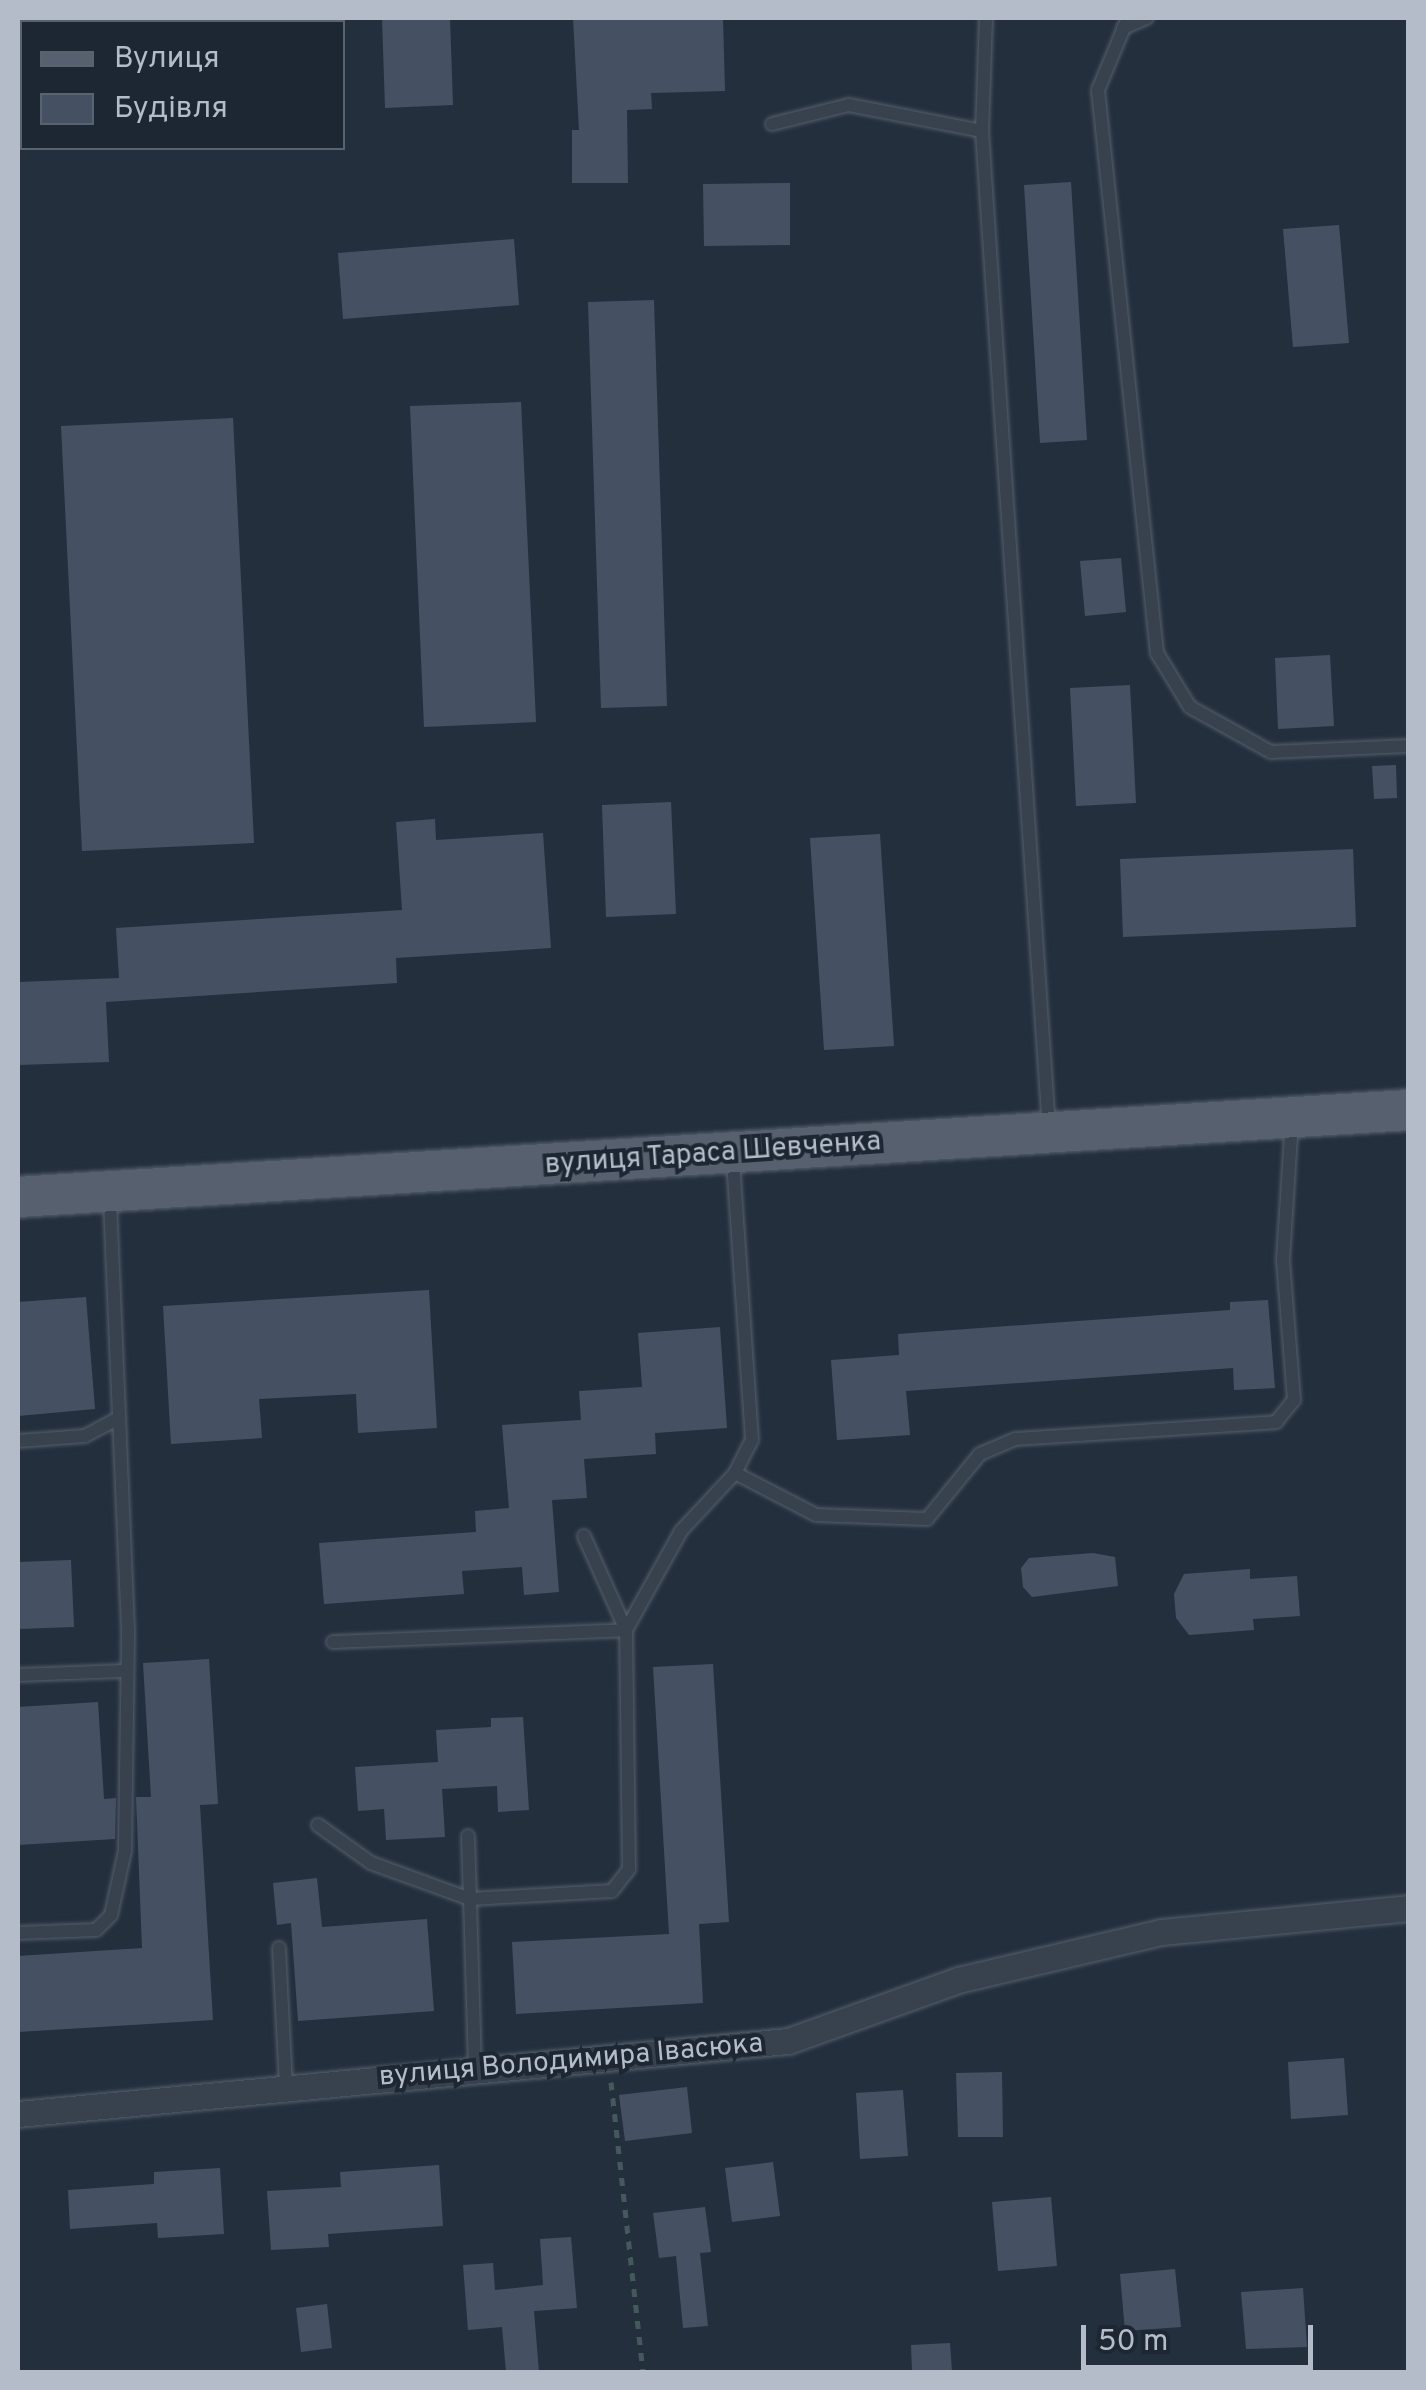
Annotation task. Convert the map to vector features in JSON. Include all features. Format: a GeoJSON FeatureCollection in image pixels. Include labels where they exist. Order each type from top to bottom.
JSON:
{"type":"FeatureCollection","features":[{"type":"Feature","properties":{"kind":"main road","name":"вулиця Тараса Шевченка"},"geometry":{"type":"LineString","coordinates":[[18,1197],[1408,1110]]}},
{"type":"Feature","properties":{"kind":"street","name":"вулиця Володимира Івасюка"},"geometry":{"type":"LineString","coordinates":[[18,2114],[474,2068],[608,2062],[788,2041],[958,1980],[1161,1932],[1408,1908]]}},
{"type":"Feature","properties":{"kind":"lane"},"geometry":{"type":"LineString","coordinates":[[986,18],[982,131],[1050,1132]]}},
{"type":"Feature","properties":{"kind":"lane"},"geometry":{"type":"LineString","coordinates":[[1146,18],[1126,23],[1098,90],[1157,654],[1190,707],[1270,752],[1408,746]]}},
{"type":"Feature","properties":{"kind":"lane"},"geometry":{"type":"LineString","coordinates":[[772,124],[849,105],[982,131]]}},
{"type":"Feature","properties":{"kind":"lane"},"geometry":{"type":"LineString","coordinates":[[735,1474],[816,1515],[927,1518],[980,1454],[1016,1439],[1276,1422],[1294,1400],[1284,1259],[1293,1117]]}},
{"type":"Feature","properties":{"kind":"lane"},"geometry":{"type":"LineString","coordinates":[[626,1630],[681,1532],[735,1474],[752,1440],[732,1152]]}},
{"type":"Feature","properties":{"kind":"lane"},"geometry":{"type":"LineString","coordinates":[[18,1932],[96,1930],[111,1915],[125,1851],[119,1418],[110,1192]]}},
{"type":"Feature","properties":{"kind":"lane"},"geometry":{"type":"LineString","coordinates":[[18,1441],[85,1436],[119,1418]]}},
{"type":"Feature","properties":{"kind":"lane"},"geometry":{"type":"LineString","coordinates":[[318,1825],[371,1863],[470,1899],[612,1891],[629,1869],[626,1630],[584,1536]]}},
{"type":"Feature","properties":{"kind":"lane"},"geometry":{"type":"LineString","coordinates":[[333,1642],[626,1630]]}},
{"type":"Feature","properties":{"kind":"lane"},"geometry":{"type":"LineString","coordinates":[[18,1675],[124,1671]]}},
{"type":"Feature","properties":{"kind":"lane"},"geometry":{"type":"LineString","coordinates":[[468,1836],[474,2068]]}},
{"type":"Feature","properties":{"kind":"lane"},"geometry":{"type":"LineString","coordinates":[[279,1948],[286,2087]]}},
{"type":"Feature","properties":{"kind":"path"},"geometry":{"type":"LineString","coordinates":[[608,2062],[644,2372]]}},
{"type":"Feature","properties":{"kind":"building"},"geometry":{"type":"Polygon","coordinates":[[[382,18],[450,18],[453,105],[385,108],[382,18]]]}},
{"type":"Feature","properties":{"kind":"building"},"geometry":{"type":"Polygon","coordinates":[[[573,18],[723,18],[725,91],[651,93],[652,109],[627,110],[628,183],[572,183],[572,130],[579,130],[573,18]]]}},
{"type":"Feature","properties":{"kind":"building"},"geometry":{"type":"Polygon","coordinates":[[[1071,182],[1087,440],[1040,443],[1024,185],[1071,182]]]}},
{"type":"Feature","properties":{"kind":"building"},"geometry":{"type":"Polygon","coordinates":[[[790,183],[790,245],[704,246],[703,184],[790,183]]]}},
{"type":"Feature","properties":{"kind":"building"},"geometry":{"type":"Polygon","coordinates":[[[1339,225],[1349,343],[1293,347],[1283,229],[1339,225]]]}},
{"type":"Feature","properties":{"kind":"building"},"geometry":{"type":"Polygon","coordinates":[[[514,239],[519,305],[343,319],[338,253],[514,239]]]}},
{"type":"Feature","properties":{"kind":"building"},"geometry":{"type":"Polygon","coordinates":[[[654,300],[667,706],[601,708],[588,302],[654,300]]]}},
{"type":"Feature","properties":{"kind":"building"},"geometry":{"type":"Polygon","coordinates":[[[521,402],[536,722],[424,727],[410,406],[521,402]]]}},
{"type":"Feature","properties":{"kind":"building"},"geometry":{"type":"Polygon","coordinates":[[[233,418],[254,843],[82,851],[61,426],[233,418]]]}},
{"type":"Feature","properties":{"kind":"building"},"geometry":{"type":"Polygon","coordinates":[[[1121,558],[1126,612],[1085,616],[1080,561],[1121,558]]]}},
{"type":"Feature","properties":{"kind":"building"},"geometry":{"type":"Polygon","coordinates":[[[1330,655],[1334,726],[1278,729],[1275,658],[1330,655]]]}},
{"type":"Feature","properties":{"kind":"building"},"geometry":{"type":"Polygon","coordinates":[[[1130,685],[1136,803],[1076,806],[1070,688],[1130,685]]]}},
{"type":"Feature","properties":{"kind":"building"},"geometry":{"type":"Polygon","coordinates":[[[1396,765],[1397,798],[1374,799],[1372,766],[1396,765]]]}},
{"type":"Feature","properties":{"kind":"building"},"geometry":{"type":"Polygon","coordinates":[[[671,802],[676,914],[606,917],[602,805],[671,802]]]}},
{"type":"Feature","properties":{"kind":"building"},"geometry":{"type":"Polygon","coordinates":[[[435,819],[436,840],[543,833],[551,948],[396,958],[397,983],[106,1002],[109,1062],[18,1065],[18,982],[119,978],[116,928],[402,910],[396,822],[435,819]]]}},
{"type":"Feature","properties":{"kind":"building"},"geometry":{"type":"Polygon","coordinates":[[[880,834],[894,1046],[824,1050],[810,838],[880,834]]]}},
{"type":"Feature","properties":{"kind":"building"},"geometry":{"type":"Polygon","coordinates":[[[1353,849],[1356,927],[1123,937],[1120,859],[1353,849]]]}},
{"type":"Feature","properties":{"kind":"building"},"geometry":{"type":"Polygon","coordinates":[[[429,1290],[437,1428],[358,1433],[356,1394],[259,1399],[262,1438],[171,1444],[163,1306],[429,1290]]]}},
{"type":"Feature","properties":{"kind":"building"},"geometry":{"type":"Polygon","coordinates":[[[86,1297],[95,1409],[18,1416],[18,1302],[86,1297]]]}},
{"type":"Feature","properties":{"kind":"building"},"geometry":{"type":"Polygon","coordinates":[[[1268,1300],[1275,1388],[1234,1390],[1233,1368],[906,1391],[910,1435],[837,1440],[831,1360],[899,1355],[898,1334],[1230,1310],[1230,1302],[1268,1300]]]}},
{"type":"Feature","properties":{"kind":"building"},"geometry":{"type":"Polygon","coordinates":[[[720,1327],[727,1428],[655,1433],[656,1454],[584,1459],[587,1498],[552,1500],[559,1592],[524,1595],[522,1567],[462,1571],[464,1594],[324,1604],[319,1543],[476,1532],[475,1511],[509,1508],[502,1425],[581,1420],[579,1391],[642,1387],[638,1333],[720,1327]]]}},
{"type":"Feature","properties":{"kind":"building"},"geometry":{"type":"Polygon","coordinates":[[[1093,1553],[1115,1557],[1118,1586],[1032,1597],[1023,1587],[1021,1568],[1029,1558],[1093,1553]]]}},
{"type":"Feature","properties":{"kind":"building"},"geometry":{"type":"Polygon","coordinates":[[[71,1560],[74,1627],[18,1629],[18,1562],[71,1560]]]}},
{"type":"Feature","properties":{"kind":"building"},"geometry":{"type":"Polygon","coordinates":[[[1250,1569],[1250,1579],[1297,1576],[1300,1616],[1253,1619],[1254,1630],[1189,1635],[1176,1618],[1174,1594],[1184,1574],[1250,1569]]]}},
{"type":"Feature","properties":{"kind":"building"},"geometry":{"type":"Polygon","coordinates":[[[209,1659],[218,1804],[200,1805],[213,2020],[18,2032],[18,1956],[142,1948],[136,1797],[151,1797],[143,1663],[209,1659]]]}},
{"type":"Feature","properties":{"kind":"building"},"geometry":{"type":"Polygon","coordinates":[[[713,1664],[729,1922],[699,1924],[703,2003],[516,2014],[512,1942],[669,1934],[653,1667],[713,1664]]]}},
{"type":"Feature","properties":{"kind":"building"},"geometry":{"type":"Polygon","coordinates":[[[98,1702],[104,1799],[116,1798],[115,1839],[18,1845],[18,1707],[98,1702]]]}},
{"type":"Feature","properties":{"kind":"building"},"geometry":{"type":"Polygon","coordinates":[[[523,1717],[529,1810],[498,1812],[497,1786],[442,1789],[445,1837],[386,1840],[384,1809],[358,1811],[355,1767],[438,1762],[436,1730],[491,1727],[491,1718],[523,1717]]]}},
{"type":"Feature","properties":{"kind":"building"},"geometry":{"type":"Polygon","coordinates":[[[317,1878],[322,1927],[427,1919],[434,2011],[298,2021],[291,1923],[277,1925],[273,1883],[317,1878]]]}},
{"type":"Feature","properties":{"kind":"building"},"geometry":{"type":"Polygon","coordinates":[[[1344,2058],[1348,2115],[1291,2119],[1288,2062],[1344,2058]]]}},
{"type":"Feature","properties":{"kind":"building"},"geometry":{"type":"Polygon","coordinates":[[[1002,2072],[1003,2137],[958,2137],[956,2073],[1002,2072]]]}},
{"type":"Feature","properties":{"kind":"building"},"geometry":{"type":"Polygon","coordinates":[[[687,2087],[692,2133],[625,2141],[619,2095],[687,2087]]]}},
{"type":"Feature","properties":{"kind":"building"},"geometry":{"type":"Polygon","coordinates":[[[903,2090],[908,2156],[860,2159],[856,2093],[903,2090]]]}},
{"type":"Feature","properties":{"kind":"building"},"geometry":{"type":"Polygon","coordinates":[[[773,2162],[780,2216],[732,2222],[725,2168],[773,2162]]]}},
{"type":"Feature","properties":{"kind":"building"},"geometry":{"type":"Polygon","coordinates":[[[439,2165],[443,2226],[328,2234],[329,2247],[271,2250],[267,2191],[341,2187],[340,2172],[439,2165]]]}},
{"type":"Feature","properties":{"kind":"building"},"geometry":{"type":"Polygon","coordinates":[[[220,2168],[224,2234],[158,2238],[157,2223],[70,2229],[68,2190],[154,2184],[154,2172],[220,2168]]]}},
{"type":"Feature","properties":{"kind":"building"},"geometry":{"type":"Polygon","coordinates":[[[1051,2197],[1057,2266],[998,2271],[992,2202],[1051,2197]]]}},
{"type":"Feature","properties":{"kind":"building"},"geometry":{"type":"Polygon","coordinates":[[[705,2207],[711,2252],[700,2253],[708,2326],[683,2328],[676,2256],[659,2258],[653,2213],[705,2207]]]}},
{"type":"Feature","properties":{"kind":"building"},"geometry":{"type":"Polygon","coordinates":[[[571,2237],[577,2308],[534,2311],[539,2372],[506,2372],[502,2327],[468,2330],[463,2265],[493,2263],[495,2290],[543,2285],[540,2239],[571,2237]]]}},
{"type":"Feature","properties":{"kind":"building"},"geometry":{"type":"Polygon","coordinates":[[[1175,2269],[1181,2327],[1125,2331],[1120,2274],[1175,2269]]]}},
{"type":"Feature","properties":{"kind":"building"},"geometry":{"type":"Polygon","coordinates":[[[1303,2288],[1307,2347],[1246,2349],[1241,2292],[1303,2288]]]}},
{"type":"Feature","properties":{"kind":"building"},"geometry":{"type":"Polygon","coordinates":[[[327,2304],[332,2348],[301,2352],[296,2308],[327,2304]]]}},
{"type":"Feature","properties":{"kind":"building"},"geometry":{"type":"Polygon","coordinates":[[[950,2343],[952,2372],[912,2372],[911,2345],[950,2343]]]}}]}
